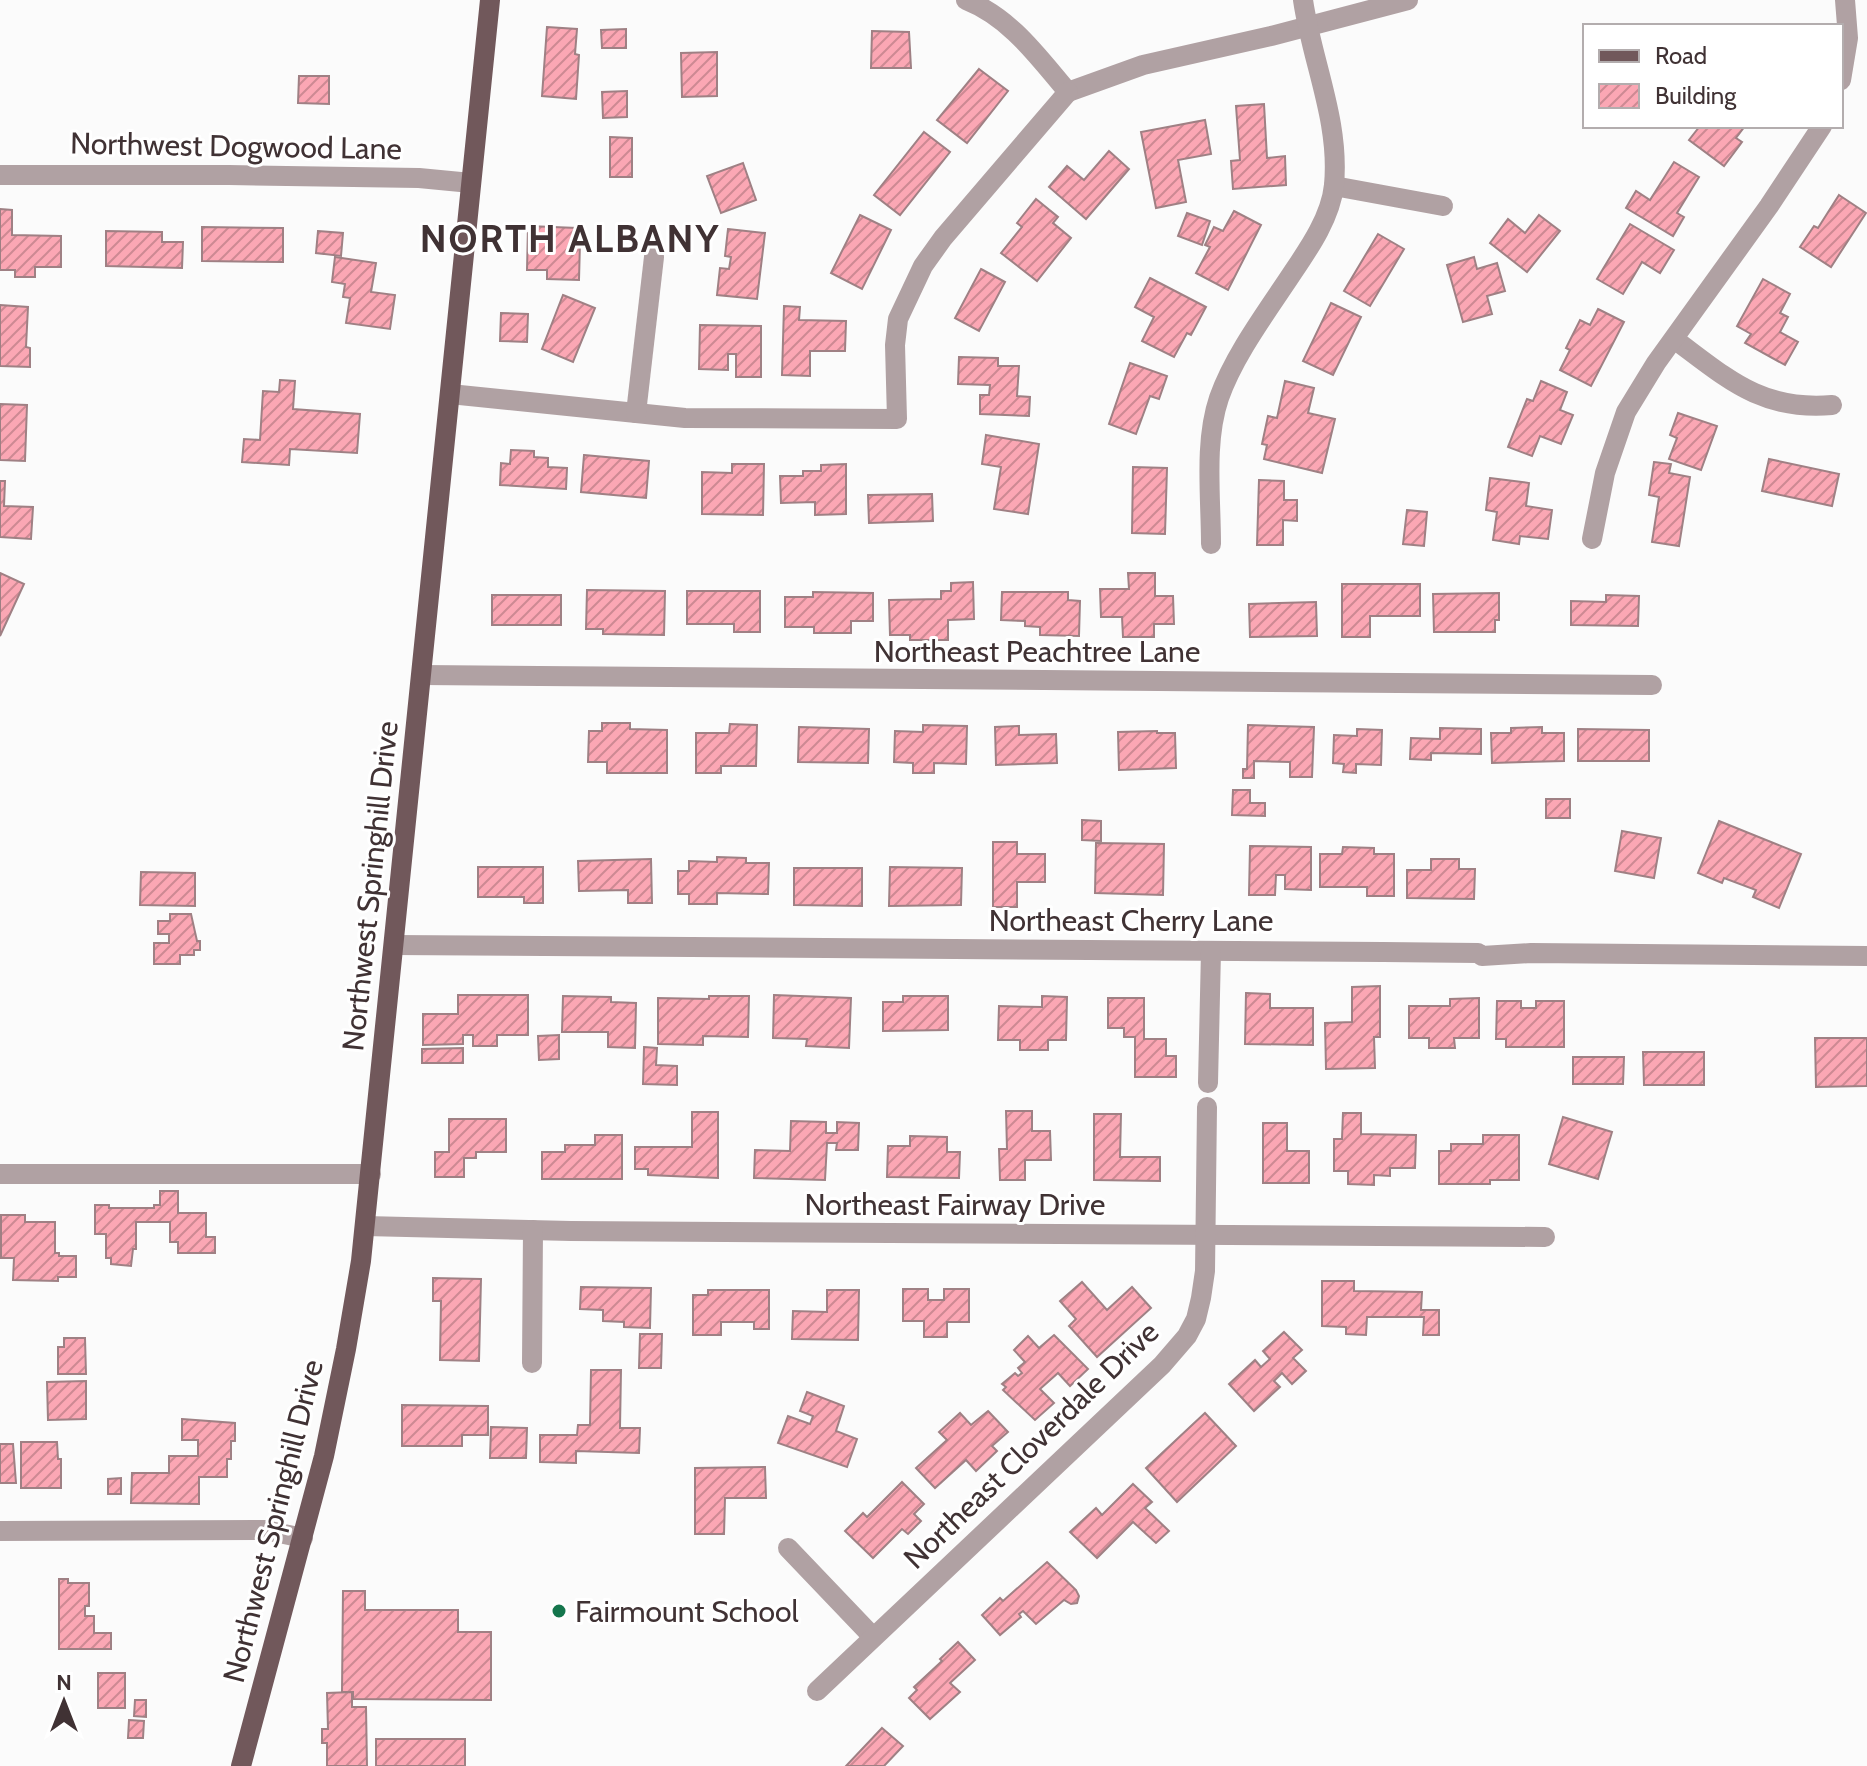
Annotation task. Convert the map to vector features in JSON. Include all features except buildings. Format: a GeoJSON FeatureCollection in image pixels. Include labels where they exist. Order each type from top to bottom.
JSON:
{"type":"FeatureCollection","features":[{"type":"Feature","properties":{"kind":"main road","name":"Northwest Springhill Drive"},"geometry":{"type":"LineString","coordinates":[[241,1766],[324,1456],[343,1364],[365,1226],[490,0]]}},
{"type":"Feature","properties":{"kind":"street"},"geometry":{"type":"LineString","coordinates":[[966,0],[995,14],[1015,31],[1068,92]]}},
{"type":"Feature","properties":{"kind":"street"},"geometry":{"type":"LineString","coordinates":[[1211,544],[1211,446],[1218,400],[1228,377],[1308,250],[1331,201],[1334,186],[1335,149],[1331,119],[1306,25],[1303,0]]}},
{"type":"Feature","properties":{"kind":"street"},"geometry":{"type":"LineString","coordinates":[[450,394],[685,418],[897,419],[895,345],[898,319],[917,276],[943,238],[1068,92],[1143,65],[1408,0]]}},
{"type":"Feature","properties":{"kind":"street"},"geometry":{"type":"LineString","coordinates":[[1843,68],[1848,38],[1845,0]]}},
{"type":"Feature","properties":{"kind":"street"},"geometry":{"type":"LineString","coordinates":[[1592,539],[1605,473],[1626,412],[1656,363],[1769,206],[1821,128]]}},
{"type":"Feature","properties":{"kind":"street","name":"Northwest Dogwood Lane"},"geometry":{"type":"LineString","coordinates":[[0,175],[419,178],[471,183]]}},
{"type":"Feature","properties":{"kind":"street"},"geometry":{"type":"LineString","coordinates":[[1334,186],[1443,206]]}},
{"type":"Feature","properties":{"kind":"street"},"geometry":{"type":"LineString","coordinates":[[636,413],[654,257]]}},
{"type":"Feature","properties":{"kind":"street"},"geometry":{"type":"LineString","coordinates":[[1674,339],[1759,396],[1805,408],[1832,405]]}},
{"type":"Feature","properties":{"kind":"street","name":"Northeast Peachtree Lane"},"geometry":{"type":"LineString","coordinates":[[422,675],[1652,685]]}},
{"type":"Feature","properties":{"kind":"street","name":"Northeast Cherry Lane"},"geometry":{"type":"LineString","coordinates":[[394,945],[1478,953],[1482,956],[1531,953],[1867,956]]}},
{"type":"Feature","properties":{"kind":"street"},"geometry":{"type":"LineString","coordinates":[[1208,1083],[1211,951]]}},
{"type":"Feature","properties":{"kind":"street","name":"Northeast Cloverdale Drive"},"geometry":{"type":"LineString","coordinates":[[817,1691],[1177,1350],[1196,1319],[1203,1285],[1207,1107]]}},
{"type":"Feature","properties":{"kind":"street"},"geometry":{"type":"LineString","coordinates":[[0,1174],[371,1174]]}},
{"type":"Feature","properties":{"kind":"street","name":"Northeast Fairway Drive"},"geometry":{"type":"LineString","coordinates":[[365,1226],[1206,1237],[1545,1237]]}},
{"type":"Feature","properties":{"kind":"street"},"geometry":{"type":"LineString","coordinates":[[532,1363],[533,1230]]}},
{"type":"Feature","properties":{"kind":"street"},"geometry":{"type":"LineString","coordinates":[[0,1531],[265,1530],[303,1538]]}},
{"type":"Feature","properties":{"kind":"street"},"geometry":{"type":"LineString","coordinates":[[788,1548],[873,1637]]}},
{"type":"Feature","properties":{"kind":"place","name":"Fairmount School"},"geometry":{"type":"Point","coordinates":[559,1611]}},
{"type":"Feature","properties":{"kind":"district","name":"NORTH ALBANY"},"geometry":{"type":"Point","coordinates":[570,238]}}]}
